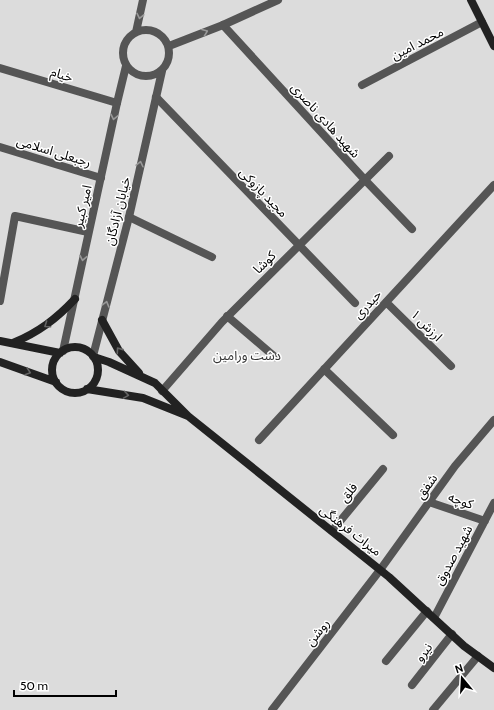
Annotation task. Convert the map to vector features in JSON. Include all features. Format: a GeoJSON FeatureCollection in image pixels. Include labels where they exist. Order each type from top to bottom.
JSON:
{"type":"FeatureCollection","features":[{"type":"Feature","properties":{"kind":"main road"},"geometry":{"type":"LineString","coordinates":[[471,0],[494,46]]}},
{"type":"Feature","properties":{"kind":"main road"},"geometry":{"type":"LineString","coordinates":[[13,343],[47,325],[62,313],[75,298]]}},
{"type":"Feature","properties":{"kind":"main road"},"geometry":{"type":"LineString","coordinates":[[102,320],[119,350],[142,377]]}},
{"type":"Feature","properties":{"kind":"main road"},"geometry":{"type":"LineString","coordinates":[[0,341],[61,352],[76,347],[88,351],[94,356],[155,383],[188,416]]}},
{"type":"Feature","properties":{"kind":"main road"},"geometry":{"type":"LineString","coordinates":[[61,352],[53,364],[53,376],[60,387],[73,393],[87,390],[93,385],[97,378],[98,371],[94,356]]}},
{"type":"Feature","properties":{"kind":"main road"},"geometry":{"type":"LineString","coordinates":[[0,362],[56,382]]}},
{"type":"Feature","properties":{"kind":"main road"},"geometry":{"type":"LineString","coordinates":[[87,390],[143,398],[188,416]]}},
{"type":"Feature","properties":{"kind":"main road","name":"میراث فرهنگی"},"geometry":{"type":"LineString","coordinates":[[188,416],[380,570],[452,634],[494,668]]}},
{"type":"Feature","properties":{"kind":"street"},"geometry":{"type":"LineString","coordinates":[[136,32],[143,0]]}},
{"type":"Feature","properties":{"kind":"street"},"geometry":{"type":"LineString","coordinates":[[169,46],[223,25],[278,0]]}},
{"type":"Feature","properties":{"kind":"street","name":"محمد امین"},"geometry":{"type":"LineString","coordinates":[[362,85],[482,22]]}},
{"type":"Feature","properties":{"kind":"street","name":"شهید هادی ناصری"},"geometry":{"type":"LineString","coordinates":[[223,25],[412,229]]}},
{"type":"Feature","properties":{"kind":"street"},"geometry":{"type":"LineString","coordinates":[[152,30],[160,34],[169,46],[169,60],[162,71],[155,75],[147,77],[139,76],[126,66],[123,59],[125,43],[130,36],[136,32],[152,30]]}},
{"type":"Feature","properties":{"kind":"street","name":"امیر کبیر"},"geometry":{"type":"LineString","coordinates":[[61,352],[75,298],[88,232],[126,66]]}},
{"type":"Feature","properties":{"kind":"street","name":"خیام"},"geometry":{"type":"LineString","coordinates":[[0,68],[117,102]]}},
{"type":"Feature","properties":{"kind":"street","name":"خیابان آزادگان"},"geometry":{"type":"LineString","coordinates":[[94,356],[129,216],[162,71]]}},
{"type":"Feature","properties":{"kind":"street","name":"مجید پازوکی"},"geometry":{"type":"LineString","coordinates":[[156,97],[355,303]]}},
{"type":"Feature","properties":{"kind":"street","name":"رجبعلی اسلامی"},"geometry":{"type":"LineString","coordinates":[[0,147],[101,178]]}},
{"type":"Feature","properties":{"kind":"street","name":"کوشا"},"geometry":{"type":"LineString","coordinates":[[162,391],[227,316],[389,156]]}},
{"type":"Feature","properties":{"kind":"street","name":"حیدری"},"geometry":{"type":"LineString","coordinates":[[259,440],[494,185]]}},
{"type":"Feature","properties":{"kind":"street"},"geometry":{"type":"LineString","coordinates":[[0,301],[15,216],[88,232]]}},
{"type":"Feature","properties":{"kind":"street"},"geometry":{"type":"LineString","coordinates":[[129,216],[212,256]]}},
{"type":"Feature","properties":{"kind":"street","name":"ارزش ۱"},"geometry":{"type":"LineString","coordinates":[[386,302],[451,366]]}},
{"type":"Feature","properties":{"kind":"street"},"geometry":{"type":"LineString","coordinates":[[227,316],[275,357]]}},
{"type":"Feature","properties":{"kind":"street"},"geometry":{"type":"LineString","coordinates":[[324,369],[393,435]]}},
{"type":"Feature","properties":{"kind":"street","name":"شفق"},"geometry":{"type":"LineString","coordinates":[[380,570],[455,466],[494,420]]}},
{"type":"Feature","properties":{"kind":"street","name":"فلق"},"geometry":{"type":"LineString","coordinates":[[332,531],[383,469]]}},
{"type":"Feature","properties":{"kind":"street","name":"کوچه"},"geometry":{"type":"LineString","coordinates":[[429,502],[485,521]]}},
{"type":"Feature","properties":{"kind":"street","name":"شهید صدوق"},"geometry":{"type":"LineString","coordinates":[[434,618],[494,503]]}},
{"type":"Feature","properties":{"kind":"street","name":"روشن"},"geometry":{"type":"LineString","coordinates":[[272,710],[380,570]]}},
{"type":"Feature","properties":{"kind":"street","name":"نیرو"},"geometry":{"type":"LineString","coordinates":[[386,660],[427,611]]}},
{"type":"Feature","properties":{"kind":"street","name":"نیرو"},"geometry":{"type":"LineString","coordinates":[[412,685],[452,634]]}},
{"type":"Feature","properties":{"kind":"street"},"geometry":{"type":"LineString","coordinates":[[434,710],[478,656]]}},
{"type":"Feature","properties":{"kind":"green space","name":"دشت ورامین"},"geometry":{"type":"Polygon","coordinates":[[[0,0],[494,0],[494,710],[0,710],[0,0]]]}}]}
